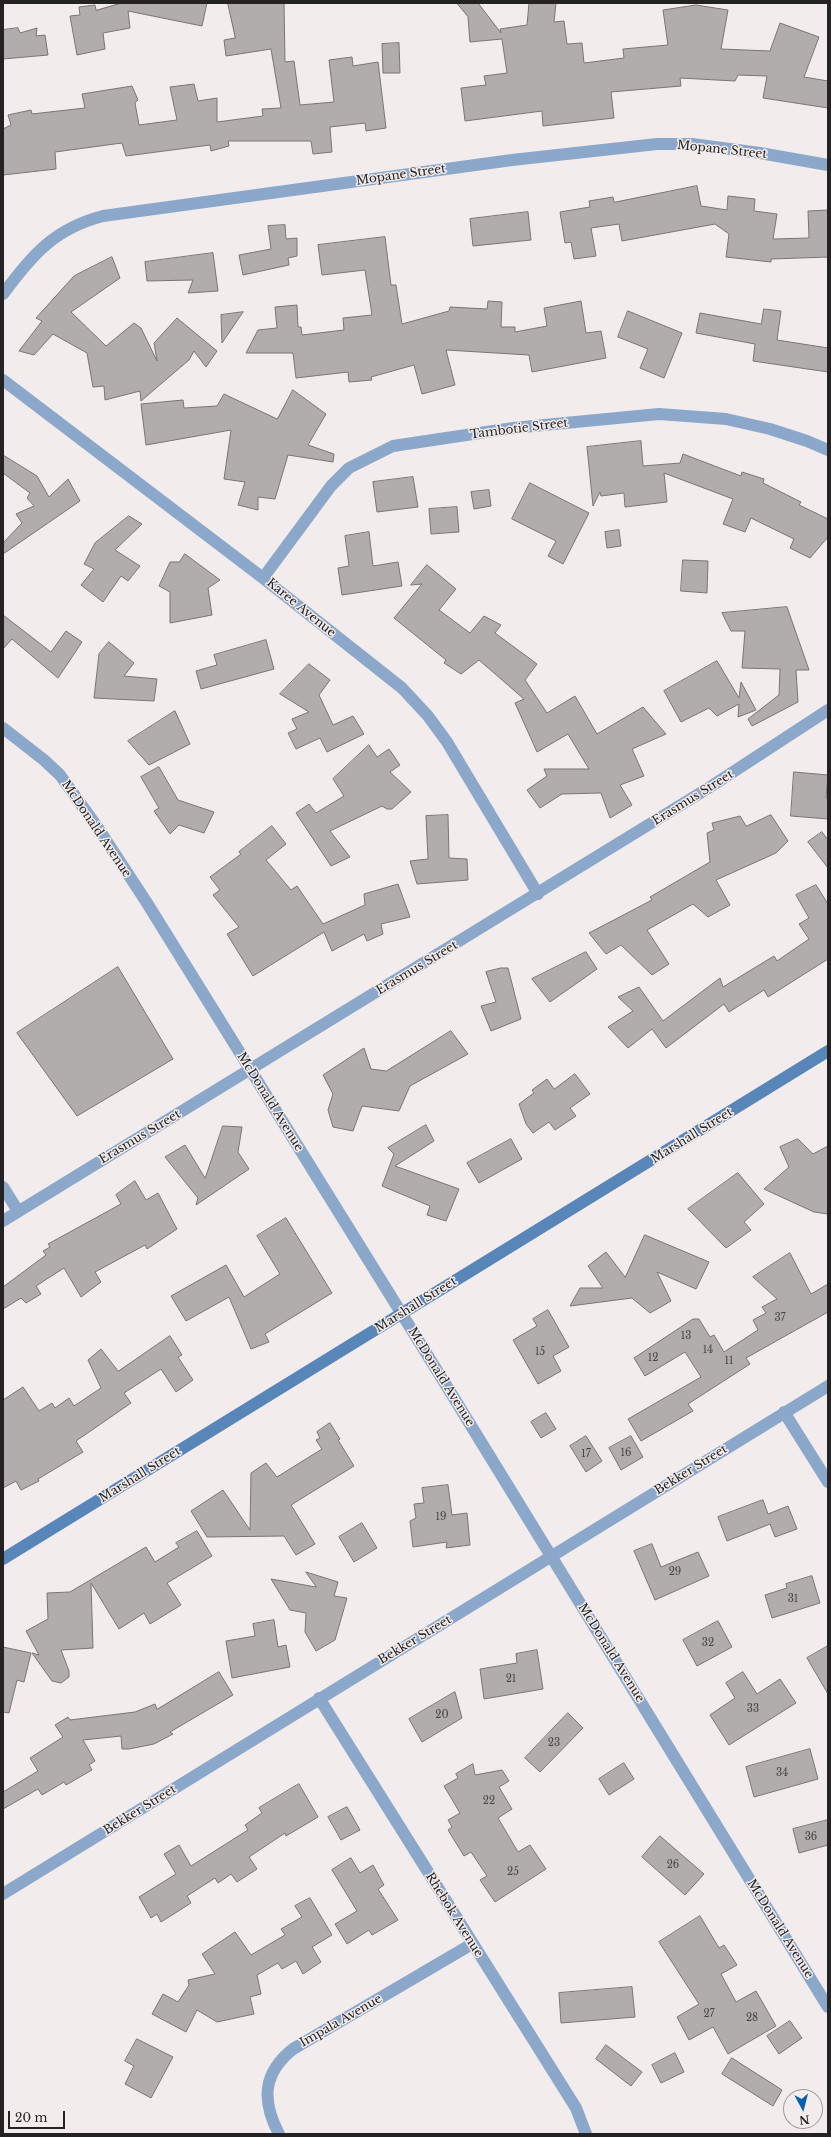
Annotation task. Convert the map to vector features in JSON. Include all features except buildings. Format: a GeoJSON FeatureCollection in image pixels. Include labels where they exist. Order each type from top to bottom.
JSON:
{"type":"FeatureCollection","features":[{"type":"Feature","properties":{"kind":"street","name":"Mopane Street"},"geometry":{"type":"LineString","coordinates":[[3,294],[22,269],[54,238],[81,222],[103,216],[512,160],[657,144],[692,144],[760,153],[828,165]]}},
{"type":"Feature","properties":{"kind":"street","name":"Karee Avenue"},"geometry":{"type":"LineString","coordinates":[[3,380],[263,578],[402,688],[428,716],[447,742],[538,894]]}},
{"type":"Feature","properties":{"kind":"street","name":"Tambotie Street"},"geometry":{"type":"LineString","coordinates":[[263,578],[331,486],[349,468],[393,446],[513,428],[660,414],[726,419],[770,429],[807,441],[828,450]]}},
{"type":"Feature","properties":{"kind":"street","name":"Erasmus Street"},"geometry":{"type":"LineString","coordinates":[[3,1221],[538,894],[710,787],[828,710]]}},
{"type":"Feature","properties":{"kind":"street","name":"McDonald Avenue"},"geometry":{"type":"LineString","coordinates":[[3,728],[44,760],[60,775],[147,903],[402,1313],[828,2007]]}},
{"type":"Feature","properties":{"kind":"street","name":"Marshall Street"},"geometry":{"type":"LineString","coordinates":[[3,1559],[828,1051]]}},
{"type":"Feature","properties":{"kind":"street"},"geometry":{"type":"LineString","coordinates":[[3,1187],[18,1211]]}},
{"type":"Feature","properties":{"kind":"street","name":"Bekker Street"},"geometry":{"type":"LineString","coordinates":[[3,1894],[319,1698],[552,1557],[828,1386]]}},
{"type":"Feature","properties":{"kind":"street"},"geometry":{"type":"LineString","coordinates":[[784,1412],[828,1482]]}},
{"type":"Feature","properties":{"kind":"street","name":"Rhebok Avenue"},"geometry":{"type":"LineString","coordinates":[[319,1698],[576,2108],[586,2134]]}},
{"type":"Feature","properties":{"kind":"street","name":"Impala Avenue"},"geometry":{"type":"LineString","coordinates":[[279,2134],[272,2120],[268,2107],[268,2090],[271,2075],[280,2060],[293,2049],[472,1944]]}}]}
